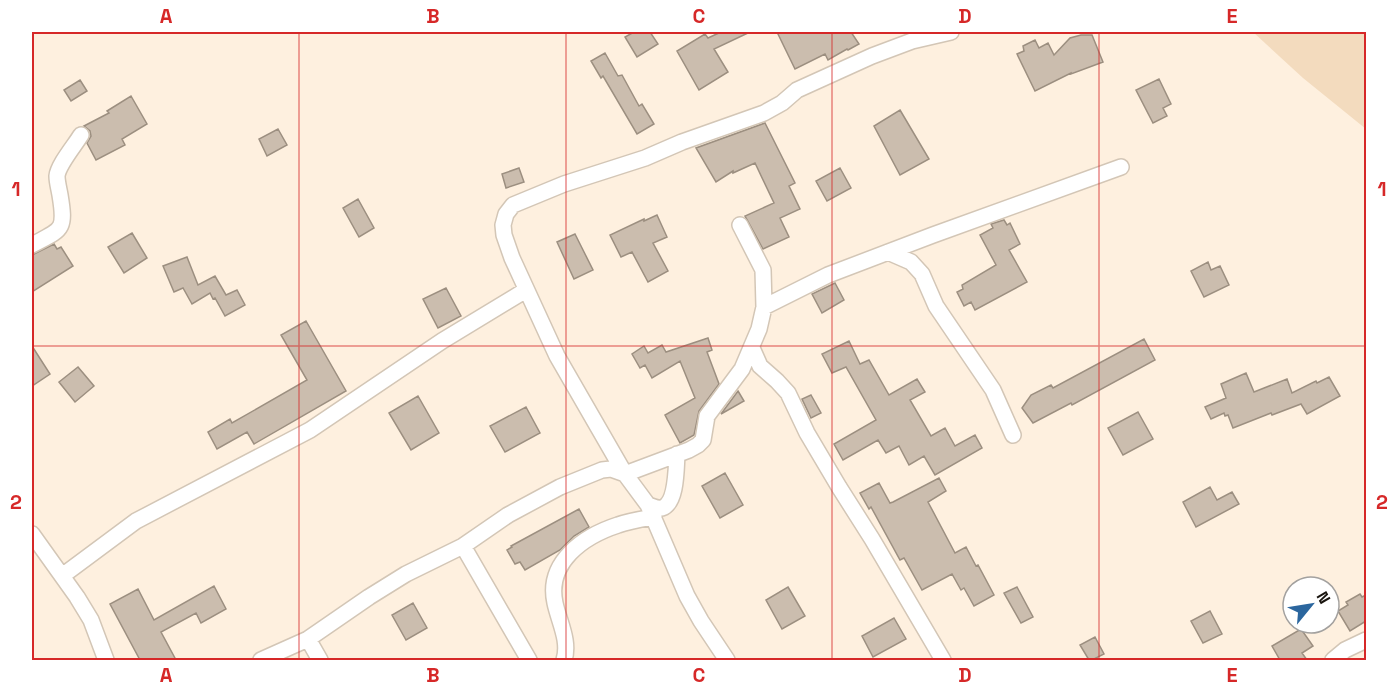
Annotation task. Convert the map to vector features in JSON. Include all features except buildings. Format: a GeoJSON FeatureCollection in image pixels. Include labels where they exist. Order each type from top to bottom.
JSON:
{"type":"FeatureCollection","features":[{"type":"Feature","properties":{"kind":"street"},"geometry":{"type":"LineString","coordinates":[[727,660],[687,596],[651,511],[625,474],[557,356],[512,258],[504,235],[503,225],[506,214],[513,206],[564,184],[645,158],[682,142],[764,113],[782,103],[798,90],[840,70],[912,41],[951,32]]}},
{"type":"Feature","properties":{"kind":"street"},"geometry":{"type":"LineString","coordinates":[[32,245],[56,232],[62,224],[63,213],[57,175],[81,135]]}},
{"type":"Feature","properties":{"kind":"street"},"geometry":{"type":"LineString","coordinates":[[764,307],[828,275],[1121,167]]}},
{"type":"Feature","properties":{"kind":"street"},"geometry":{"type":"LineString","coordinates":[[261,660],[308,639],[406,574],[463,546],[508,515],[560,487],[602,470],[611,469],[625,474],[698,446],[703,440],[707,416],[742,369],[752,348],[764,307],[763,270],[740,225]]}},
{"type":"Feature","properties":{"kind":"street"},"geometry":{"type":"LineString","coordinates":[[888,252],[911,262],[922,274],[936,306],[993,390],[1013,435]]}},
{"type":"Feature","properties":{"kind":"street"},"geometry":{"type":"LineString","coordinates":[[62,576],[136,521],[310,430],[442,341],[526,290]]}},
{"type":"Feature","properties":{"kind":"street"},"geometry":{"type":"LineString","coordinates":[[752,348],[760,366],[788,393],[807,433],[943,660]]}},
{"type":"Feature","properties":{"kind":"street"},"geometry":{"type":"LineString","coordinates":[[742,369],[760,366]]}},
{"type":"Feature","properties":{"kind":"street"},"geometry":{"type":"LineString","coordinates":[[564,660],[567,652],[564,631],[554,601],[553,584],[558,568],[570,552],[590,537],[669,503],[673,496],[677,454]]}},
{"type":"Feature","properties":{"kind":"street"},"geometry":{"type":"LineString","coordinates":[[32,534],[91,620],[106,660]]}},
{"type":"Feature","properties":{"kind":"street"},"geometry":{"type":"LineString","coordinates":[[463,546],[529,660]]}},
{"type":"Feature","properties":{"kind":"street"},"geometry":{"type":"LineString","coordinates":[[308,639],[320,660]]}},
{"type":"Feature","properties":{"kind":"street"},"geometry":{"type":"LineString","coordinates":[[1333,660],[1345,650],[1366,640]]}},
{"type":"Feature","properties":{"kind":"shaded area"},"geometry":{"type":"Polygon","coordinates":[[[1253,32],[1366,32],[1366,129],[1303,78],[1253,32]]]}}]}
